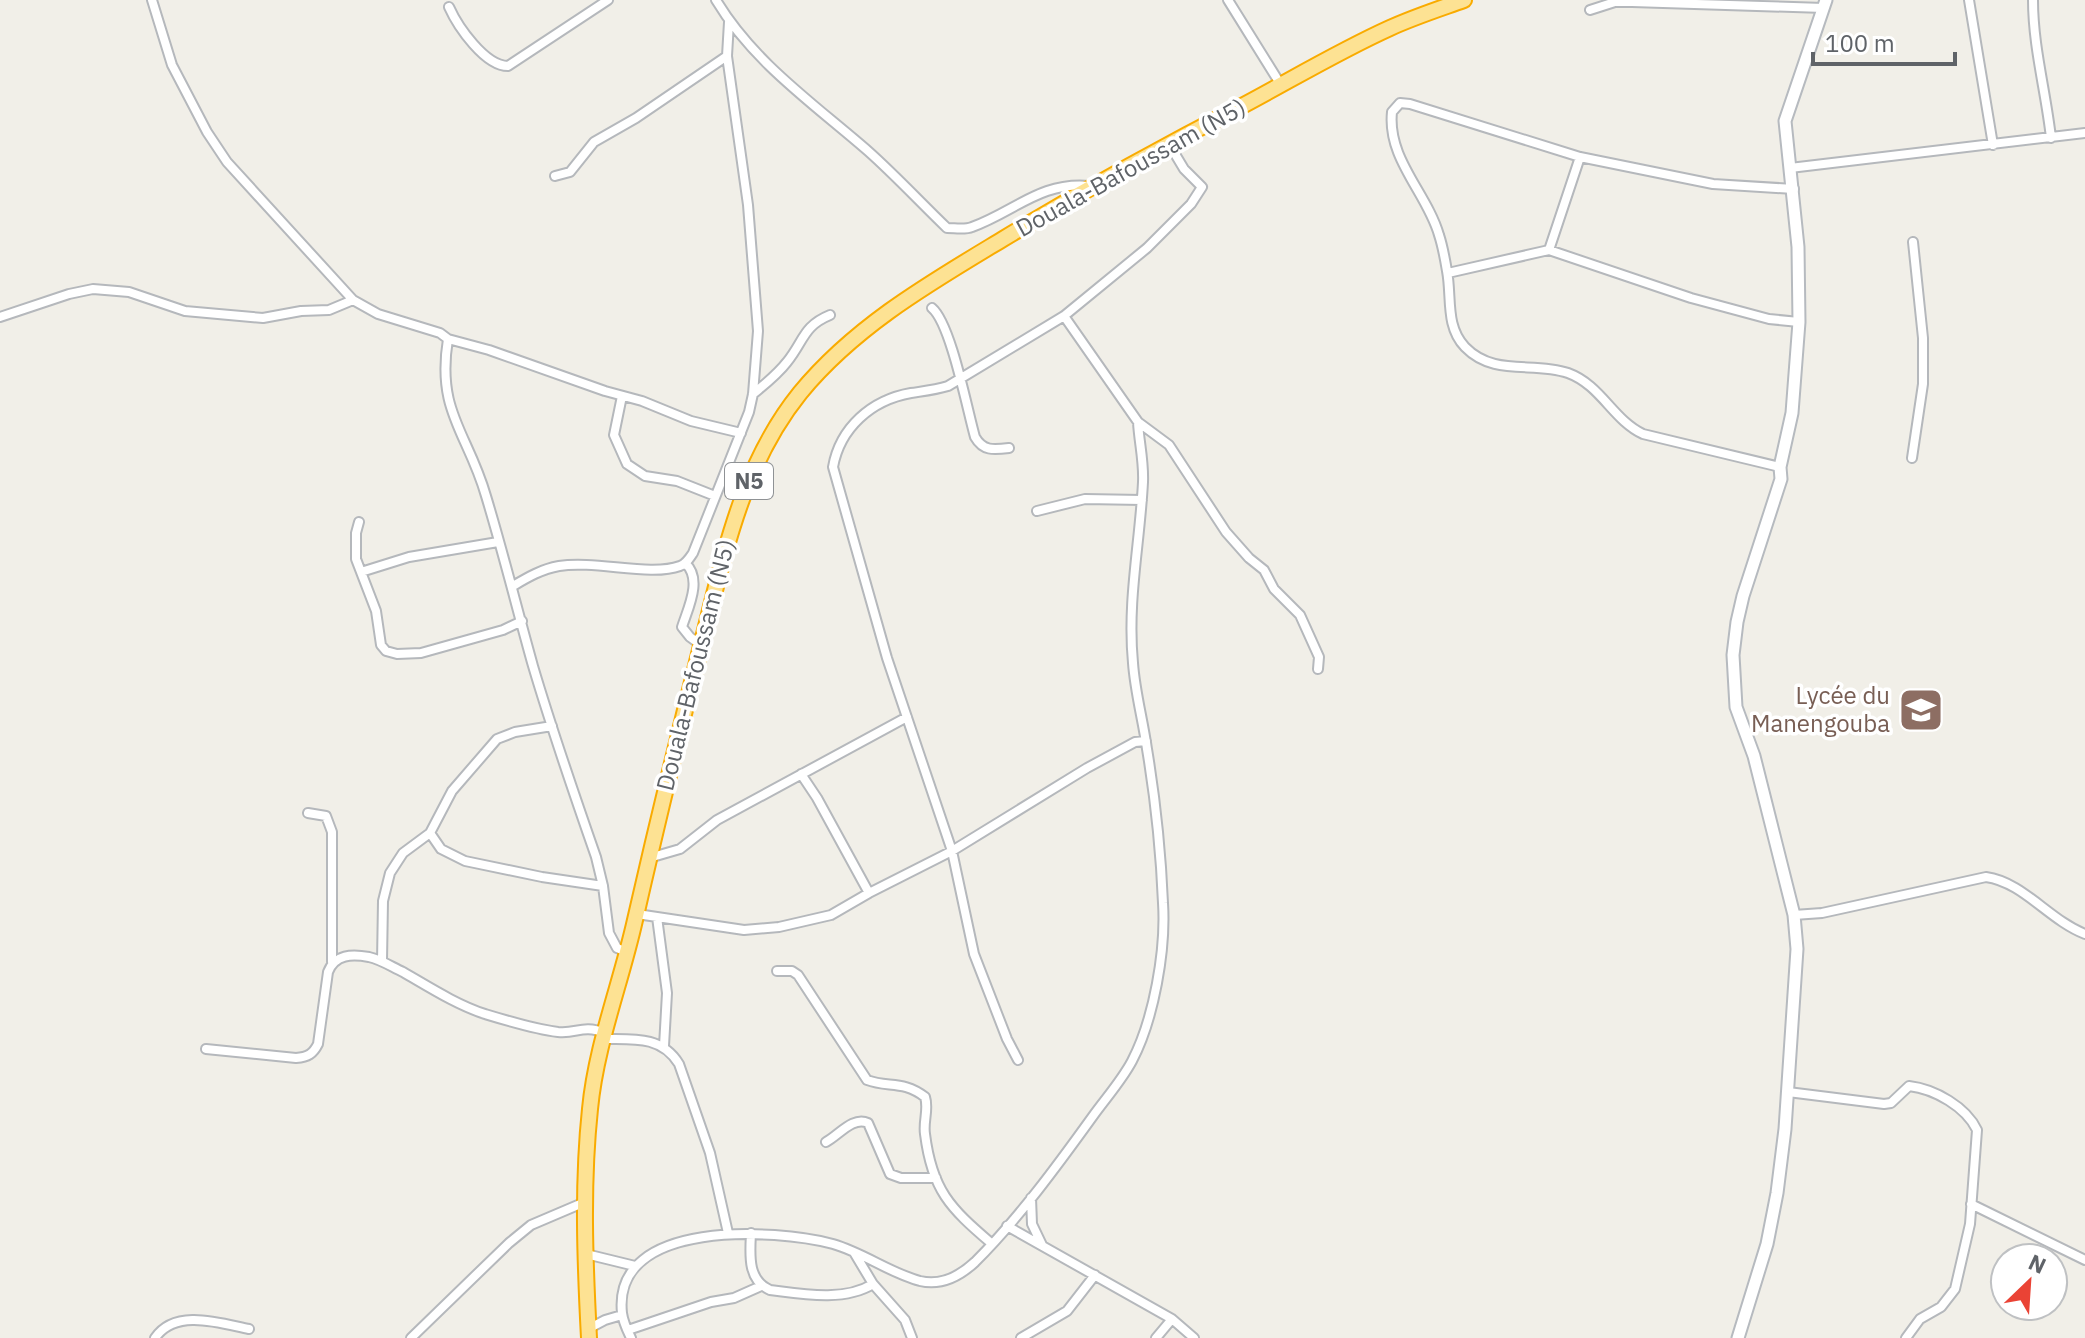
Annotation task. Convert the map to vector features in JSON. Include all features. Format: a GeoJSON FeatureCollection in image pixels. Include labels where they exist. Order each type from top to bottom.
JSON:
{"type":"FeatureCollection","features":[{"type":"Feature","properties":{"kind":"highway","name":"Douala-Bafoussam (N5)"},"geometry":{"type":"LineString","coordinates":[[589,1334],[586,1202],[590,1105],[605,1036],[628,953],[721,558],[758,460],[798,396],[830,359],[883,314],[1092,186],[1385,30],[1464,0]]}},
{"type":"Feature","properties":{"kind":"street"},"geometry":{"type":"LineString","coordinates":[[152,0],[172,65],[207,132],[227,162],[353,300],[378,314],[440,333],[448,339],[642,401],[691,421],[741,433]]}},
{"type":"Feature","properties":{"kind":"street"},"geometry":{"type":"LineString","coordinates":[[449,7],[474,44],[499,66],[508,66],[608,0]]}},
{"type":"Feature","properties":{"kind":"street"},"geometry":{"type":"LineString","coordinates":[[716,0],[729,22],[768,66],[871,154],[947,228],[969,228],[1036,194],[1073,184],[1092,186]]}},
{"type":"Feature","properties":{"kind":"street"},"geometry":{"type":"LineString","coordinates":[[1228,0],[1281,85]]}},
{"type":"Feature","properties":{"kind":"street"},"geometry":{"type":"LineString","coordinates":[[1969,0],[1993,145]]}},
{"type":"Feature","properties":{"kind":"street"},"geometry":{"type":"LineString","coordinates":[[2033,0],[2036,52],[2051,138]]}},
{"type":"Feature","properties":{"kind":"street"},"geometry":{"type":"LineString","coordinates":[[1590,10],[1615,2],[1825,4],[1785,121],[1794,189],[1799,322],[1792,413],[1780,467],[1781,479],[1737,622],[1733,655],[1736,707],[1754,756],[1794,915],[1797,949],[1779,1180],[1767,1244],[1738,1338]]}},
{"type":"Feature","properties":{"kind":"street"},"geometry":{"type":"LineString","coordinates":[[513,586],[557,566],[606,565],[645,570],[678,567],[685,563],[693,553],[741,433],[753,394],[758,306],[739,130],[727,56],[729,22]]}},
{"type":"Feature","properties":{"kind":"street"},"geometry":{"type":"LineString","coordinates":[[555,176],[570,172],[594,142],[636,118],[727,56]]}},
{"type":"Feature","properties":{"kind":"street"},"geometry":{"type":"LineString","coordinates":[[1780,467],[1643,434],[1623,423],[1598,392],[1582,380],[1548,369],[1497,366],[1485,362],[1465,347],[1451,323],[1448,273],[1432,216],[1399,154],[1391,122],[1395,106],[1410,104],[1580,157],[1713,184],[1794,189]]}},
{"type":"Feature","properties":{"kind":"street"},"geometry":{"type":"LineString","coordinates":[[1790,168],[2085,133]]}},
{"type":"Feature","properties":{"kind":"street"},"geometry":{"type":"LineString","coordinates":[[1018,1060],[974,954],[952,851],[887,658],[833,467],[836,452],[861,415],[892,399],[910,393],[931,392],[959,379],[1064,316],[1147,248],[1191,204],[1202,187],[1184,169],[1169,144]]}},
{"type":"Feature","properties":{"kind":"street"},"geometry":{"type":"LineString","coordinates":[[1549,250],[1580,157]]}},
{"type":"Feature","properties":{"kind":"street"},"geometry":{"type":"LineString","coordinates":[[1912,458],[1923,384],[1913,242]]}},
{"type":"Feature","properties":{"kind":"street"},"geometry":{"type":"LineString","coordinates":[[1448,273],[1549,250],[1691,298],[1769,319],[1799,322]]}},
{"type":"Feature","properties":{"kind":"street"},"geometry":{"type":"LineString","coordinates":[[0,317],[93,289],[129,292],[185,311],[263,318],[329,310],[353,300]]}},
{"type":"Feature","properties":{"kind":"street"},"geometry":{"type":"LineString","coordinates":[[932,308],[939,314],[946,331],[975,437],[980,446],[997,450],[1009,448]]}},
{"type":"Feature","properties":{"kind":"street"},"geometry":{"type":"LineString","coordinates":[[753,394],[782,368],[809,327],[830,315]]}},
{"type":"Feature","properties":{"kind":"street"},"geometry":{"type":"LineString","coordinates":[[1064,316],[1138,422],[1169,445],[1226,532],[1264,570],[1274,589],[1300,615],[1319,657],[1318,669]]}},
{"type":"Feature","properties":{"kind":"street"},"geometry":{"type":"LineString","coordinates":[[448,339],[444,363],[448,403],[483,485],[552,726],[603,886],[609,933],[617,948],[628,953]]}},
{"type":"Feature","properties":{"kind":"street"},"geometry":{"type":"LineString","coordinates":[[622,396],[614,435],[627,464],[645,476],[677,481],[715,496]]}},
{"type":"Feature","properties":{"kind":"street"},"geometry":{"type":"LineString","coordinates":[[873,1284],[857,1292],[839,1295],[781,1291],[761,1286],[629,1334],[622,1315],[626,1282],[635,1266],[668,1246],[693,1238],[728,1233],[815,1241],[853,1251],[922,1282],[938,1282],[962,1273],[1031,1197],[1132,1063],[1158,972],[1163,906],[1146,741],[1130,628],[1144,478],[1138,422]]}},
{"type":"Feature","properties":{"kind":"street"},"geometry":{"type":"LineString","coordinates":[[1037,511],[1085,499],[1142,500]]}},
{"type":"Feature","properties":{"kind":"street"},"geometry":{"type":"LineString","coordinates":[[359,522],[355,544],[361,572],[376,611],[381,645],[386,651],[414,654],[462,643],[522,621]]}},
{"type":"Feature","properties":{"kind":"street"},"geometry":{"type":"LineString","coordinates":[[361,572],[421,554],[498,542]]}},
{"type":"Feature","properties":{"kind":"street"},"geometry":{"type":"LineString","coordinates":[[685,563],[690,567],[694,580],[682,627],[701,645]]}},
{"type":"Feature","properties":{"kind":"street"},"geometry":{"type":"LineString","coordinates":[[648,858],[680,849],[717,820],[907,717]]}},
{"type":"Feature","properties":{"kind":"street"},"geometry":{"type":"LineString","coordinates":[[382,961],[383,901],[387,882],[403,853],[430,833],[452,791],[497,739],[515,732],[552,726]]}},
{"type":"Feature","properties":{"kind":"street"},"geometry":{"type":"LineString","coordinates":[[637,914],[744,930],[779,927],[831,915],[952,851],[1087,768],[1135,742],[1146,741]]}},
{"type":"Feature","properties":{"kind":"street"},"geometry":{"type":"LineString","coordinates":[[801,774],[869,893]]}},
{"type":"Feature","properties":{"kind":"street"},"geometry":{"type":"LineString","coordinates":[[206,1049],[296,1058],[307,1057],[318,1044],[325,986],[332,962],[332,832],[326,816],[308,813]]}},
{"type":"Feature","properties":{"kind":"street"},"geometry":{"type":"LineString","coordinates":[[430,833],[441,849],[465,861],[603,886]]}},
{"type":"Feature","properties":{"kind":"street"},"geometry":{"type":"LineString","coordinates":[[1794,915],[1822,913],[1986,877],[2006,882],[2063,924],[2085,934]]}},
{"type":"Feature","properties":{"kind":"street"},"geometry":{"type":"LineString","coordinates":[[657,917],[667,993],[664,1046]]}},
{"type":"Feature","properties":{"kind":"street"},"geometry":{"type":"LineString","coordinates":[[332,962],[342,956],[382,961],[471,1009],[489,1015],[554,1031],[584,1027],[605,1036],[646,1039],[664,1046],[679,1064],[697,1113],[710,1153],[728,1233]]}},
{"type":"Feature","properties":{"kind":"street"},"geometry":{"type":"LineString","coordinates":[[777,971],[792,971],[798,975],[867,1080],[876,1084],[900,1085],[925,1097],[925,1137],[936,1178],[949,1206],[991,1243]]}},
{"type":"Feature","properties":{"kind":"street"},"geometry":{"type":"LineString","coordinates":[[1788,1092],[1884,1104],[1897,1098],[1909,1086],[1918,1087],[1962,1110],[1977,1130],[1968,1233],[1955,1289],[1941,1307],[1920,1319],[1906,1338]]}},
{"type":"Feature","properties":{"kind":"street"},"geometry":{"type":"LineString","coordinates":[[826,1142],[854,1121],[861,1120],[868,1123],[890,1174],[901,1178],[936,1178]]}},
{"type":"Feature","properties":{"kind":"street"},"geometry":{"type":"LineString","coordinates":[[1031,1197],[1032,1224],[1042,1245]]}},
{"type":"Feature","properties":{"kind":"street"},"geometry":{"type":"LineString","coordinates":[[411,1338],[531,1225],[586,1202]]}},
{"type":"Feature","properties":{"kind":"street"},"geometry":{"type":"LineString","coordinates":[[1971,1204],[2085,1260]]}},
{"type":"Feature","properties":{"kind":"street"},"geometry":{"type":"LineString","coordinates":[[1007,1226],[1172,1319],[1194,1338]]}},
{"type":"Feature","properties":{"kind":"street"},"geometry":{"type":"LineString","coordinates":[[751,1233],[751,1265],[761,1286]]}},
{"type":"Feature","properties":{"kind":"street"},"geometry":{"type":"LineString","coordinates":[[853,1251],[873,1284],[905,1320],[912,1338]]}},
{"type":"Feature","properties":{"kind":"street"},"geometry":{"type":"LineString","coordinates":[[586,1254],[635,1266]]}},
{"type":"Feature","properties":{"kind":"street"},"geometry":{"type":"LineString","coordinates":[[1021,1338],[1067,1311],[1095,1275]]}},
{"type":"Feature","properties":{"kind":"street"},"geometry":{"type":"LineString","coordinates":[[589,1334],[605,1320],[622,1315]]}},
{"type":"Feature","properties":{"kind":"street"},"geometry":{"type":"LineString","coordinates":[[1156,1338],[1172,1319]]}},
{"type":"Feature","properties":{"kind":"street"},"geometry":{"type":"LineString","coordinates":[[155,1338],[160,1330],[176,1321],[209,1321],[249,1329]]}},
{"type":"Feature","properties":{"kind":"place","name":"Lycée du Manengouba"},"geometry":{"type":"Point","coordinates":[1921,710]}}]}
